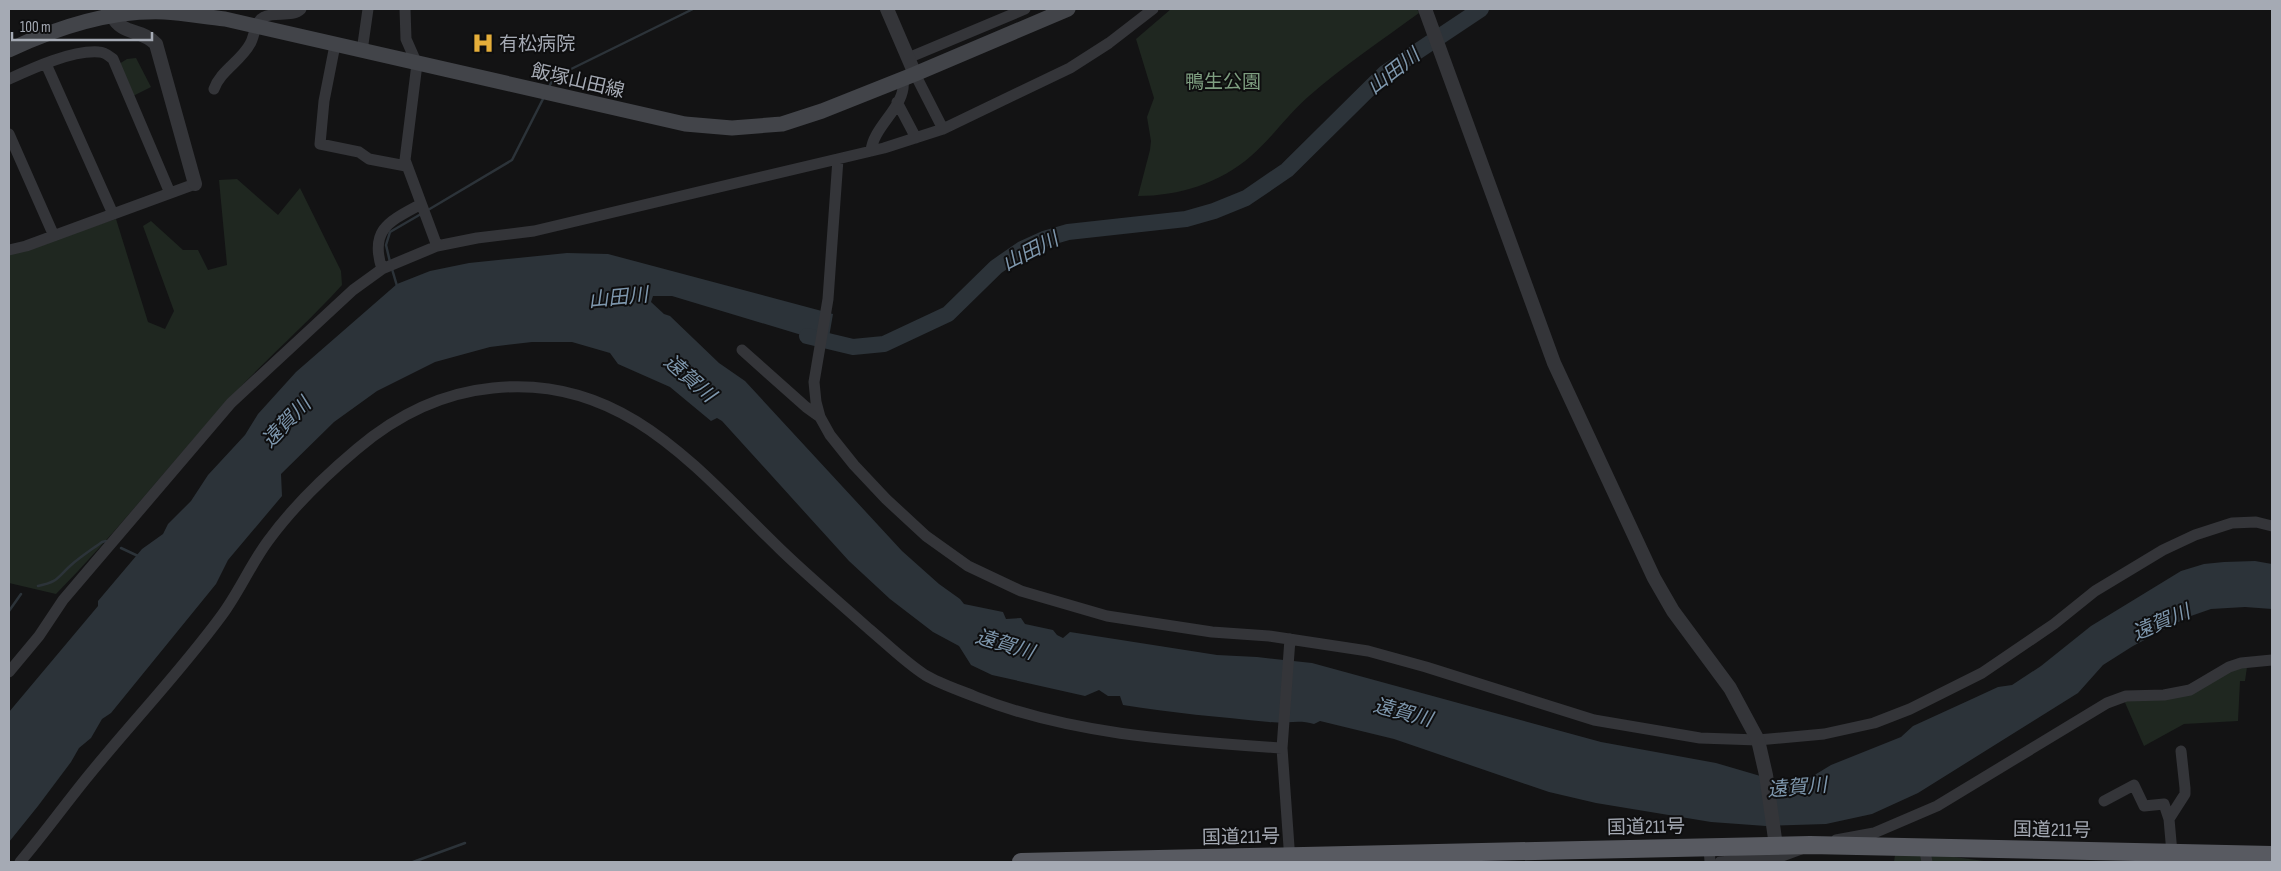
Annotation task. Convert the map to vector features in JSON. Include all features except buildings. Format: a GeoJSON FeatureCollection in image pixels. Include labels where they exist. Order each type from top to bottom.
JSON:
{"type":"FeatureCollection","features":[{"type":"Feature","properties":{"kind":"highway","name":"国道211号"},"geometry":{"type":"LineString","coordinates":[[1021,862],[1493,857],[1712,857],[1776,842],[1926,854],[2129,857],[2172,853],[2272,855]]}},
{"type":"Feature","properties":{"kind":"main road","name":"飯塚山田線"},"geometry":{"type":"LineString","coordinates":[[9,50],[51,33],[118,13],[162,10],[225,19],[362,52],[686,124],[732,128],[782,124],[822,111],[909,77],[1068,9]]}},
{"type":"Feature","properties":{"kind":"street"},"geometry":{"type":"LineString","coordinates":[[214,90],[217,81],[239,60],[251,43],[256,27],[262,18],[273,14],[291,13],[301,9]]}},
{"type":"Feature","properties":{"kind":"street"},"geometry":{"type":"LineString","coordinates":[[362,52],[368,9]]}},
{"type":"Feature","properties":{"kind":"street"},"geometry":{"type":"LineString","coordinates":[[405,9],[406,39],[417,64],[404,154],[406,166],[437,246]]}},
{"type":"Feature","properties":{"kind":"street"},"geometry":{"type":"LineString","coordinates":[[887,9],[908,58],[909,77],[943,129]]}},
{"type":"Feature","properties":{"kind":"street"},"geometry":{"type":"LineString","coordinates":[[908,58],[1025,9]]}},
{"type":"Feature","properties":{"kind":"street"},"geometry":{"type":"LineString","coordinates":[[9,672],[39,636],[63,600],[232,403],[353,290],[382,268],[437,246],[477,238],[534,231],[871,151],[943,129],[1070,68],[1116,38],[1153,9]]}},
{"type":"Feature","properties":{"kind":"street"},"geometry":{"type":"LineString","coordinates":[[9,250],[26,246],[195,184],[156,44],[140,33],[125,30],[117,25],[118,13]]}},
{"type":"Feature","properties":{"kind":"street"},"geometry":{"type":"LineString","coordinates":[[1427,14],[1554,363],[1654,578],[1673,610],[1730,688],[1758,740],[1766,775],[1776,842]]}},
{"type":"Feature","properties":{"kind":"street"},"geometry":{"type":"LineString","coordinates":[[335,45],[324,101],[320,144],[359,152],[369,159],[406,166]]}},
{"type":"Feature","properties":{"kind":"street"},"geometry":{"type":"LineString","coordinates":[[9,79],[46,64],[77,55],[99,52],[113,59],[170,193]]}},
{"type":"Feature","properties":{"kind":"street"},"geometry":{"type":"LineString","coordinates":[[46,64],[113,214]]}},
{"type":"Feature","properties":{"kind":"street"},"geometry":{"type":"LineString","coordinates":[[871,151],[872,142],[897,102],[909,77]]}},
{"type":"Feature","properties":{"kind":"street"},"geometry":{"type":"LineString","coordinates":[[897,102],[916,138]]}},
{"type":"Feature","properties":{"kind":"street"},"geometry":{"type":"LineString","coordinates":[[9,134],[54,236]]}},
{"type":"Feature","properties":{"kind":"street"},"geometry":{"type":"LineString","coordinates":[[838,159],[828,299],[814,382],[820,417],[830,435],[886,500],[926,536],[968,566],[1021,591],[1107,616],[1212,632],[1368,651],[1426,667],[1541,704],[1630,728],[1700,738],[1758,740],[1824,734],[1874,723],[1910,709],[1982,673],[2054,624],[2095,591],[2163,550],[2232,523],[2256,522],[2272,526]]}},
{"type":"Feature","properties":{"kind":"street"},"geometry":{"type":"LineString","coordinates":[[382,268],[377,253],[381,234],[388,225],[423,209]]}},
{"type":"Feature","properties":{"kind":"street"},"geometry":{"type":"LineString","coordinates":[[742,350],[806,408],[820,417]]}},
{"type":"Feature","properties":{"kind":"street"},"geometry":{"type":"LineString","coordinates":[[20,862],[88,776],[223,614],[269,539],[318,485],[358,448],[385,427],[422,406],[450,395],[504,387],[536,387],[566,392],[617,409],[646,426],[692,464],[783,552],[844,607],[899,655],[932,678],[992,703],[1030,716],[1070,724],[1189,742],[1282,746]]}},
{"type":"Feature","properties":{"kind":"street"},"geometry":{"type":"LineString","coordinates":[[1290,642],[1282,746],[1299,859]]}},
{"type":"Feature","properties":{"kind":"street"},"geometry":{"type":"LineString","coordinates":[[1712,857],[1782,856],[1810,845],[1874,833],[1938,806],[2107,703],[2126,696],[2164,695],[2190,690],[2229,667],[2241,663],[2272,660]]}},
{"type":"Feature","properties":{"kind":"street"},"geometry":{"type":"LineString","coordinates":[[2169,819],[2184,794],[2181,751]]}},
{"type":"Feature","properties":{"kind":"street"},"geometry":{"type":"LineString","coordinates":[[2104,801],[2134,785],[2144,806],[2164,804],[2169,819],[2172,853]]}},
{"type":"Feature","properties":{"kind":"green space","name":"鴨生公園"},"geometry":{"type":"Polygon","coordinates":[[[1171,9],[1417,9],[1419,13],[1322,85],[1301,103],[1259,149],[1226,174],[1198,186],[1169,194],[1138,196],[1150,150],[1151,141],[1147,117],[1154,98],[1136,39],[1171,9]]]}},
{"type":"Feature","properties":{"kind":"green space"},"geometry":{"type":"Polygon","coordinates":[[[136,58],[151,87],[133,96],[119,64],[127,59],[136,58]]]}},
{"type":"Feature","properties":{"kind":"green space"},"geometry":{"type":"Polygon","coordinates":[[[237,179],[278,215],[300,188],[341,271],[342,285],[232,396],[118,527],[56,594],[9,583],[9,254],[116,219],[148,322],[165,329],[174,311],[143,226],[151,221],[183,250],[198,250],[208,270],[227,265],[219,180],[237,179]]]}},
{"type":"Feature","properties":{"kind":"green space"},"geometry":{"type":"Polygon","coordinates":[[[2229,667],[2247,667],[2245,681],[2240,681],[2238,721],[2184,724],[2144,746],[2123,698],[2164,695],[2229,667]]]}},
{"type":"Feature","properties":{"kind":"green space"},"geometry":{"type":"Polygon","coordinates":[[[1925,853],[1991,862],[1894,862],[1895,855],[1925,853]]]}},
{"type":"Feature","properties":{"kind":"water","name":"遠賀川"},"geometry":{"type":"Polygon","coordinates":[[[567,253],[608,254],[833,314],[828,343],[672,296],[653,296],[651,302],[664,314],[670,316],[719,363],[745,381],[902,551],[939,584],[964,604],[1003,612],[1006,619],[1021,618],[1025,624],[1053,630],[1063,638],[1070,632],[1217,655],[1312,663],[1601,742],[1716,763],[1781,782],[1808,779],[1831,765],[1901,737],[1913,726],[1998,687],[2012,685],[2041,666],[2091,626],[2181,571],[2204,564],[2224,562],[2255,561],[2272,564],[2272,609],[2245,607],[2211,609],[2188,617],[2133,646],[2103,665],[2078,693],[1918,793],[1872,814],[1826,824],[1766,826],[1711,822],[1596,803],[1549,792],[1394,739],[1320,721],[1314,724],[1275,722],[1141,708],[1123,705],[1120,696],[1108,696],[1099,690],[1085,696],[992,675],[971,665],[959,646],[933,632],[890,599],[849,561],[722,421],[717,418],[711,421],[670,387],[618,364],[610,353],[572,342],[532,342],[490,347],[435,362],[377,391],[334,422],[281,474],[282,496],[228,560],[216,584],[111,713],[102,719],[91,738],[79,748],[71,762],[9,842],[9,712],[98,606],[98,601],[142,549],[163,534],[168,524],[191,501],[208,475],[245,435],[258,414],[296,372],[397,284],[430,271],[469,263],[567,253]]]}},
{"type":"Feature","properties":{"kind":"waterway"},"geometry":{"type":"LineString","coordinates":[[549,87],[552,81],[561,74],[693,9]]}},
{"type":"Feature","properties":{"kind":"waterway","name":"山田川"},"geometry":{"type":"LineString","coordinates":[[807,336],[853,347],[884,344],[948,314],[996,267],[1022,249],[1044,239],[1068,232],[1186,219],[1214,211],[1246,198],[1287,170],[1385,73],[1481,9]]}},
{"type":"Feature","properties":{"kind":"waterway"},"geometry":{"type":"LineString","coordinates":[[428,210],[512,160],[544,97]]}},
{"type":"Feature","properties":{"kind":"waterway"},"geometry":{"type":"LineString","coordinates":[[390,262],[386,245],[390,232],[421,214]]}},
{"type":"Feature","properties":{"kind":"waterway"},"geometry":{"type":"LineString","coordinates":[[392,269],[397,286]]}},
{"type":"Feature","properties":{"kind":"waterway"},"geometry":{"type":"LineString","coordinates":[[38,586],[53,581],[70,566],[106,541]]}},
{"type":"Feature","properties":{"kind":"waterway"},"geometry":{"type":"LineString","coordinates":[[121,548],[138,556]]}},
{"type":"Feature","properties":{"kind":"waterway"},"geometry":{"type":"LineString","coordinates":[[9,611],[21,594]]}},
{"type":"Feature","properties":{"kind":"waterway"},"geometry":{"type":"LineString","coordinates":[[413,862],[465,843]]}},
{"type":"Feature","properties":{"kind":"place","name":"有松病院"},"geometry":{"type":"Point","coordinates":[483,43]}}]}
